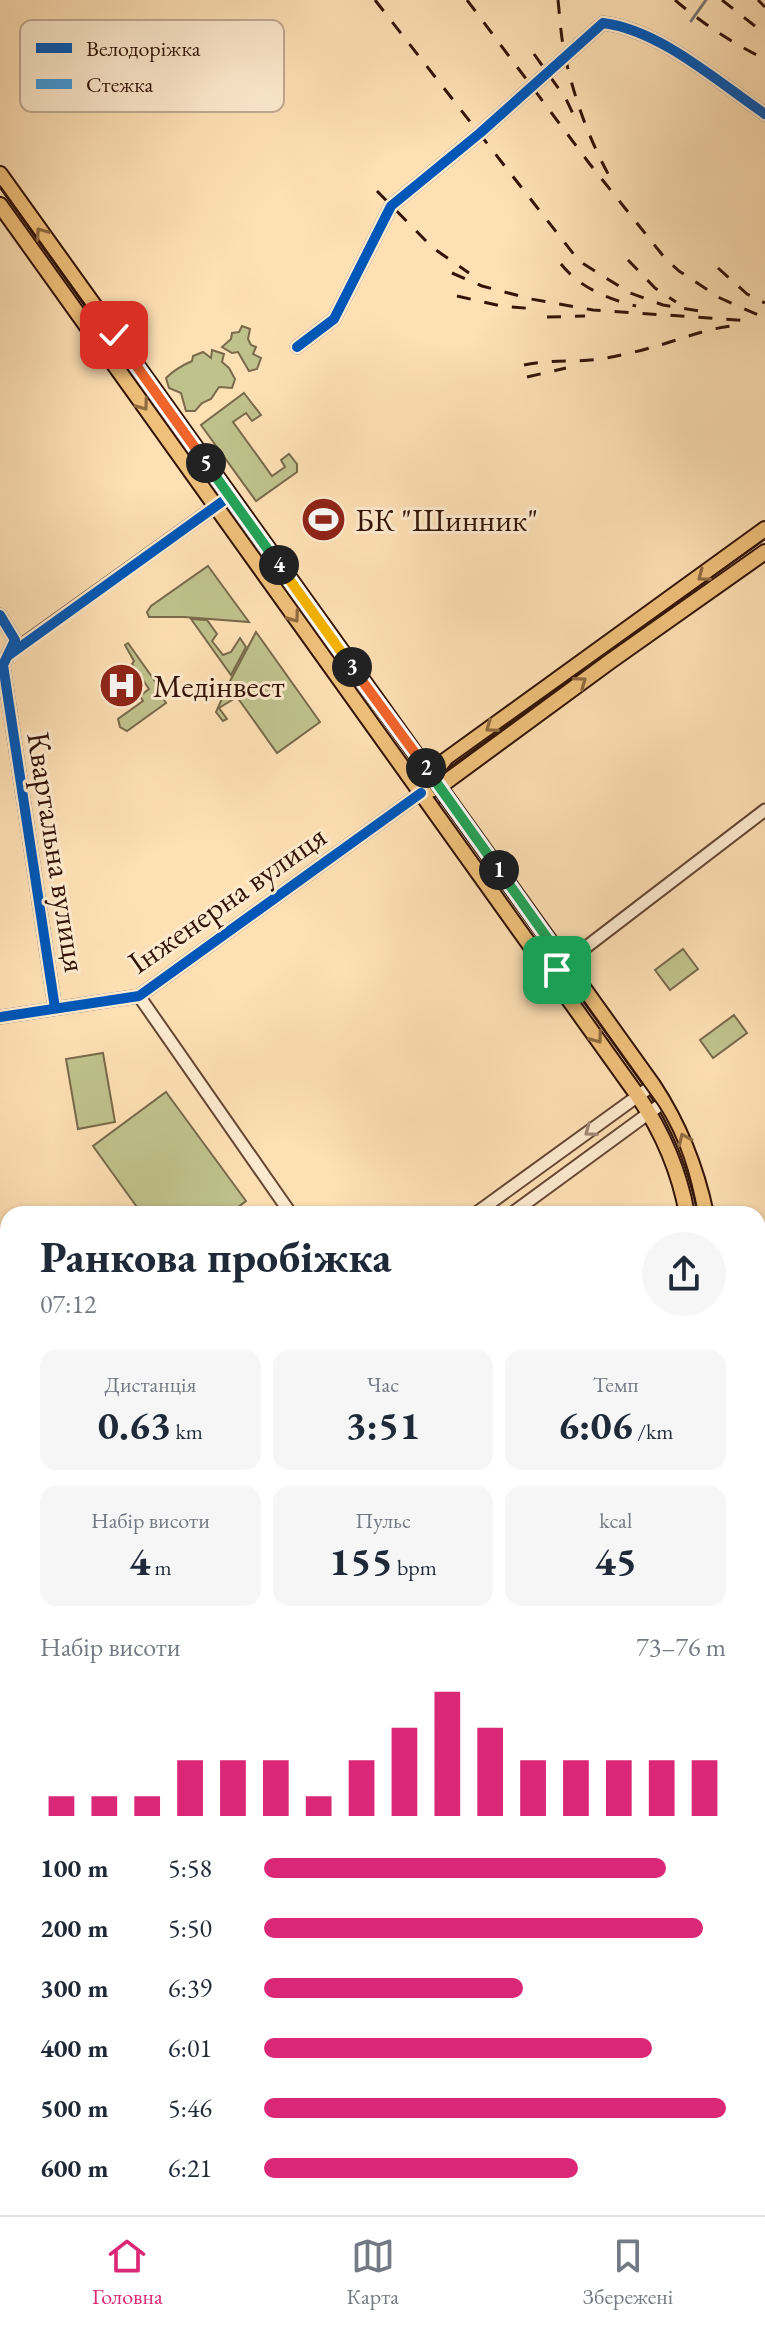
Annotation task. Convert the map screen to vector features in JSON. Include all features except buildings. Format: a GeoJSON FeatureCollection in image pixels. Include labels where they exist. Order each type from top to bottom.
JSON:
{"type":"FeatureCollection","features":[{"type":"Feature","properties":{"kind":"main road"},"geometry":{"type":"LineString","coordinates":[[0,174],[653,1085],[677,1124],[689,1152],[704,1206]]}},
{"type":"Feature","properties":{"kind":"main road"},"geometry":{"type":"LineString","coordinates":[[0,205],[650,1113],[673,1159],[685,1206]]}},
{"type":"Feature","properties":{"kind":"main road"},"geometry":{"type":"LineString","coordinates":[[421,793],[430,774],[765,529]]}},
{"type":"Feature","properties":{"kind":"main road"},"geometry":{"type":"LineString","coordinates":[[421,793],[439,787],[765,552]]}},
{"type":"Feature","properties":{"kind":"main road"},"geometry":{"type":"LineString","coordinates":[[334,672],[349,661]]}},
{"type":"Feature","properties":{"kind":"main road"},"geometry":{"type":"LineString","coordinates":[[519,707],[529,720]]}},
{"type":"Feature","properties":{"kind":"street"},"geometry":{"type":"LineString","coordinates":[[297,347],[334,319],[391,206],[480,133],[603,23],[618,25],[674,51],[765,114]]}},
{"type":"Feature","properties":{"kind":"street"},"geometry":{"type":"LineString","coordinates":[[48,272],[62,262]]}},
{"type":"Feature","properties":{"kind":"street"},"geometry":{"type":"LineString","coordinates":[[170,442],[183,432]]}},
{"type":"Feature","properties":{"kind":"street"},"geometry":{"type":"LineString","coordinates":[[4,655],[230,496]]}},
{"type":"Feature","properties":{"kind":"street","name":"Квартальна вулиця"},"geometry":{"type":"LineString","coordinates":[[0,615],[15,640],[4,655],[3,665],[55,1008]]}},
{"type":"Feature","properties":{"kind":"street","name":"Інженерна вулиця"},"geometry":{"type":"LineString","coordinates":[[0,1017],[139,996],[421,793]]}},
{"type":"Feature","properties":{"kind":"street"},"geometry":{"type":"LineString","coordinates":[[551,974],[765,810]]}},
{"type":"Feature","properties":{"kind":"street"},"geometry":{"type":"LineString","coordinates":[[139,996],[285,1206]]}},
{"type":"Feature","properties":{"kind":"street"},"geometry":{"type":"LineString","coordinates":[[486,1206],[653,1085]]}},
{"type":"Feature","properties":{"kind":"street"},"geometry":{"type":"LineString","coordinates":[[522,1206],[664,1102]]}},
{"type":"Feature","properties":{"kind":"green space"},"geometry":{"type":"Polygon","coordinates":[[[242,326],[250,329],[248,339],[256,347],[253,354],[261,358],[257,369],[249,371],[238,352],[232,353],[222,347],[231,339],[232,333],[239,332],[242,326]]]}},
{"type":"Feature","properties":{"kind":"green space"},"geometry":{"type":"Polygon","coordinates":[[[212,350],[224,354],[222,362],[235,379],[232,388],[219,387],[211,399],[195,411],[186,411],[181,393],[169,388],[166,378],[192,361],[193,356],[203,352],[211,358],[212,350]]]}},
{"type":"Feature","properties":{"kind":"green space"},"geometry":{"type":"Polygon","coordinates":[[[244,393],[261,415],[252,421],[246,413],[233,422],[272,476],[285,467],[281,460],[289,454],[297,464],[297,472],[256,501],[201,425],[244,393]]]}},
{"type":"Feature","properties":{"kind":"green space"},"geometry":{"type":"Polygon","coordinates":[[[208,566],[249,622],[149,617],[147,612],[151,606],[208,566]]]}},
{"type":"Feature","properties":{"kind":"green space"},"geometry":{"type":"Polygon","coordinates":[[[191,619],[207,620],[217,634],[212,641],[223,655],[231,652],[240,638],[246,647],[231,675],[191,619]]]}},
{"type":"Feature","properties":{"kind":"green space"},"geometry":{"type":"Polygon","coordinates":[[[256,632],[320,722],[277,753],[237,697],[219,708],[227,719],[223,721],[216,712],[256,632]]]}},
{"type":"Feature","properties":{"kind":"green space"},"geometry":{"type":"Polygon","coordinates":[[[128,643],[164,694],[166,703],[127,731],[120,727],[118,719],[143,701],[140,696],[149,689],[132,664],[134,661],[125,645],[128,643]]]}},
{"type":"Feature","properties":{"kind":"green space"},"geometry":{"type":"Polygon","coordinates":[[[683,949],[698,969],[670,990],[655,970],[683,949]]]}},
{"type":"Feature","properties":{"kind":"green space"},"geometry":{"type":"Polygon","coordinates":[[[734,1015],[747,1033],[713,1058],[700,1040],[734,1015]]]}},
{"type":"Feature","properties":{"kind":"green space"},"geometry":{"type":"Polygon","coordinates":[[[103,1053],[115,1122],[78,1129],[66,1059],[103,1053]]]}},
{"type":"Feature","properties":{"kind":"green space"},"geometry":{"type":"Polygon","coordinates":[[[166,1092],[246,1201],[239,1206],[136,1206],[93,1146],[166,1092]]]}},
{"type":"Feature","properties":{"kind":"waterway"},"geometry":{"type":"LineString","coordinates":[[691,21],[706,0]]}},
{"type":"Feature","properties":{"kind":"tram line"},"geometry":{"type":"LineString","coordinates":[[0,186],[659,1106],[684,1158],[696,1206]]}},
{"type":"Feature","properties":{"kind":"tram line"},"geometry":{"type":"LineString","coordinates":[[440,803],[441,782],[452,763],[765,539]]}},
{"type":"Feature","properties":{"kind":"railway"},"geometry":{"type":"LineString","coordinates":[[375,0],[579,261],[630,293],[663,305],[706,312]]}},
{"type":"Feature","properties":{"kind":"railway"},"geometry":{"type":"LineString","coordinates":[[467,0],[664,257],[679,271],[720,298],[765,318]]}},
{"type":"Feature","properties":{"kind":"railway"},"geometry":{"type":"LineString","coordinates":[[558,0],[573,88],[590,135],[611,179]]}},
{"type":"Feature","properties":{"kind":"railway"},"geometry":{"type":"LineString","coordinates":[[675,0],[718,32],[765,59]]}},
{"type":"Feature","properties":{"kind":"railway"},"geometry":{"type":"LineString","coordinates":[[722,0],[765,34]]}},
{"type":"Feature","properties":{"kind":"railway"},"geometry":{"type":"LineString","coordinates":[[758,0],[765,7]]}},
{"type":"Feature","properties":{"kind":"railway"},"geometry":{"type":"LineString","coordinates":[[534,54],[566,99],[575,118]]}},
{"type":"Feature","properties":{"kind":"railway"},"geometry":{"type":"LineString","coordinates":[[377,191],[433,248],[469,273]]}},
{"type":"Feature","properties":{"kind":"railway"},"geometry":{"type":"LineString","coordinates":[[628,260],[655,288],[676,302]]}},
{"type":"Feature","properties":{"kind":"railway"},"geometry":{"type":"LineString","coordinates":[[561,264],[577,280],[595,291],[636,306]]}},
{"type":"Feature","properties":{"kind":"railway"},"geometry":{"type":"LineString","coordinates":[[718,268],[747,294],[765,303]]}},
{"type":"Feature","properties":{"kind":"railway"},"geometry":{"type":"LineString","coordinates":[[452,273],[482,286],[531,299],[593,310],[752,321]]}},
{"type":"Feature","properties":{"kind":"railway"},"geometry":{"type":"LineString","coordinates":[[457,296],[501,306],[536,309]]}},
{"type":"Feature","properties":{"kind":"railway"},"geometry":{"type":"LineString","coordinates":[[547,317],[585,316]]}},
{"type":"Feature","properties":{"kind":"railway"},"geometry":{"type":"LineString","coordinates":[[524,365],[613,357],[733,326]]}},
{"type":"Feature","properties":{"kind":"railway"},"geometry":{"type":"LineString","coordinates":[[527,377],[566,368]]}},
{"type":"Feature","properties":{"kind":"cycle path"},"geometry":{"type":"LineString","coordinates":[[297,347],[334,319],[391,206],[480,133],[603,23],[667,46],[765,114]]}},
{"type":"Feature","properties":{"kind":"cycle path"},"geometry":{"type":"LineString","coordinates":[[9,655],[230,496]]}},
{"type":"Feature","properties":{"kind":"cycle path"},"geometry":{"type":"LineString","coordinates":[[0,615],[15,640],[3,665],[55,1008]]}},
{"type":"Feature","properties":{"kind":"cycle path"},"geometry":{"type":"LineString","coordinates":[[0,1017],[139,996],[421,793]]}},
{"type":"Feature","properties":{"kind":"place","name":"БК \"Шинник\""},"geometry":{"type":"Point","coordinates":[324,520]}},
{"type":"Feature","properties":{"kind":"place","name":"Медінвест"},"geometry":{"type":"Point","coordinates":[122,686]}},
{"type":"Feature","properties":{"kind":"route"},"geometry":{"type":"LineString","coordinates":[[114,335],[565,963],[557,970]]}}]}
